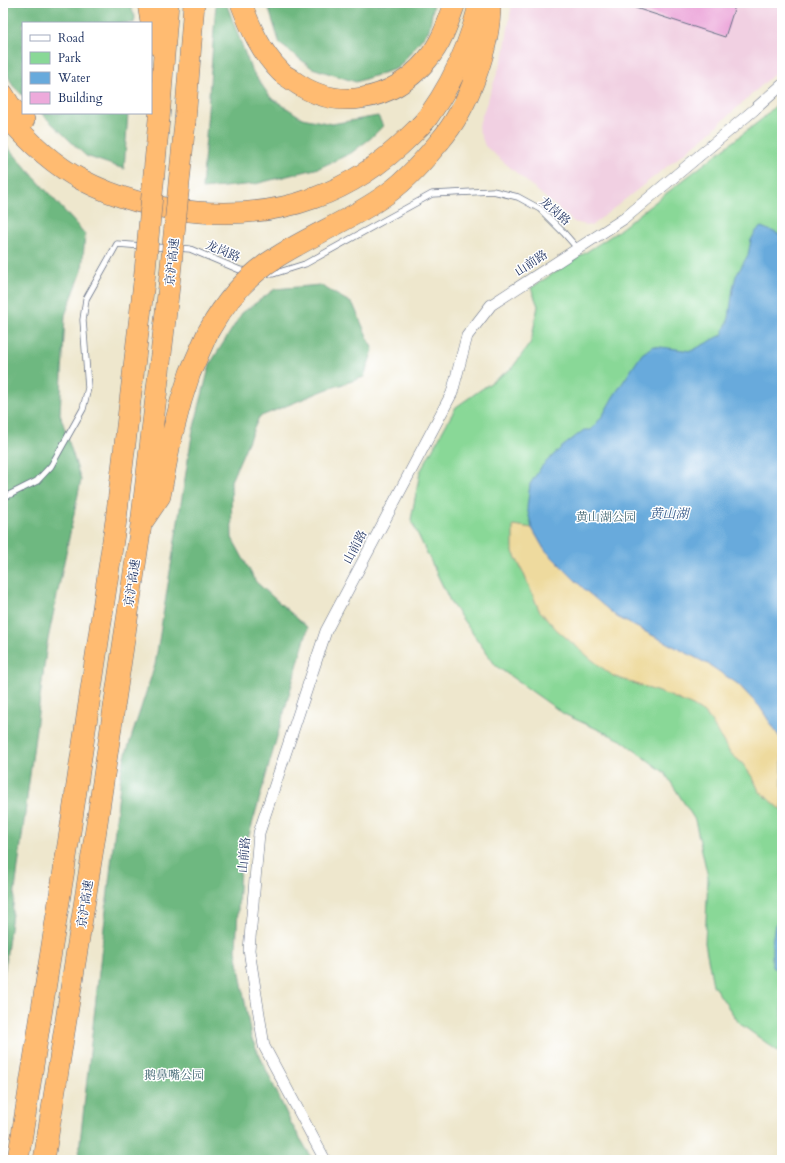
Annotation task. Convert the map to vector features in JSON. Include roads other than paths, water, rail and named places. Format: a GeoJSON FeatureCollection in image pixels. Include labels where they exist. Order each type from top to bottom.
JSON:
{"type":"FeatureCollection","features":[{"type":"Feature","properties":{"kind":"highway"},"geometry":{"type":"LineString","coordinates":[[148,3],[151,22]]}},
{"type":"Feature","properties":{"kind":"highway","name":"京沪高速"},"geometry":{"type":"LineString","coordinates":[[18,1160],[72,816],[124,452],[144,282],[168,3]]}},
{"type":"Feature","properties":{"kind":"highway","name":"京沪高速"},"geometry":{"type":"LineString","coordinates":[[44,1160],[95,836],[141,524],[160,496],[161,442],[169,286],[185,122],[194,3]]}},
{"type":"Feature","properties":{"kind":"highway"},"geometry":{"type":"LineString","coordinates":[[241,3],[249,25],[263,50],[280,71],[302,88],[325,97],[347,100],[369,98],[391,90],[412,76],[428,59],[443,36],[455,3]]}},
{"type":"Feature","properties":{"kind":"highway"},"geometry":{"type":"LineString","coordinates":[[3,94],[11,107],[33,131],[58,153],[86,171],[117,185],[150,195],[182,201],[214,204],[247,202],[278,197],[310,189],[339,177],[366,160],[390,142],[414,118],[426,112],[458,42],[469,3]]}},
{"type":"Feature","properties":{"kind":"highway"},"geometry":{"type":"LineString","coordinates":[[3,112],[26,138],[52,161],[81,180],[114,194],[147,204],[181,211],[214,214],[249,212],[281,207],[314,198],[344,185],[397,149],[450,83],[467,46],[478,3]]}},
{"type":"Feature","properties":{"kind":"highway"},"geometry":{"type":"LineString","coordinates":[[161,442],[181,401],[190,373],[208,332],[217,316],[231,297],[252,275],[276,257],[358,213],[388,194],[418,168],[446,133],[468,95],[475,77],[486,41],[490,3]]}},
{"type":"Feature","properties":{"kind":"highway"},"geometry":{"type":"LineString","coordinates":[[152,29],[164,55]]}},
{"type":"Feature","properties":{"kind":"street","name":"山前路"},"geometry":{"type":"LineString","coordinates":[[325,1160],[264,1046],[249,950],[259,833],[326,631],[452,393],[467,336],[491,305],[625,218],[756,109],[782,85]]}},
{"type":"Feature","properties":{"kind":"lane","name":"龙岗路"},"geometry":{"type":"LineString","coordinates":[[3,498],[37,481],[51,466],[84,409],[88,388],[83,320],[86,298],[117,244],[190,249],[240,270],[273,274],[305,264],[432,194],[493,191],[518,197],[540,210],[578,249]]}},
{"type":"Feature","properties":{"kind":"water","name":"黄山湖"},"geometry":{"type":"Polygon","coordinates":[[[761,227],[782,236],[782,741],[760,707],[738,684],[708,664],[617,617],[585,590],[544,549],[532,528],[527,508],[530,484],[542,466],[562,447],[584,430],[591,430],[603,415],[613,397],[642,354],[653,346],[691,351],[722,335],[729,318],[736,276],[748,255],[751,240],[756,231],[761,227]]]}},
{"type":"Feature","properties":{"kind":"water"},"geometry":{"type":"Polygon","coordinates":[[[782,914],[782,973],[772,967],[772,942],[775,925],[782,914]]]}},
{"type":"Feature","properties":{"kind":"park label","name":"黄山湖公园"},"geometry":{"type":"Point","coordinates":[606,517]}},
{"type":"Feature","properties":{"kind":"park label","name":"鹅鼻嘴公园"},"geometry":{"type":"Point","coordinates":[174,1075]}}]}
